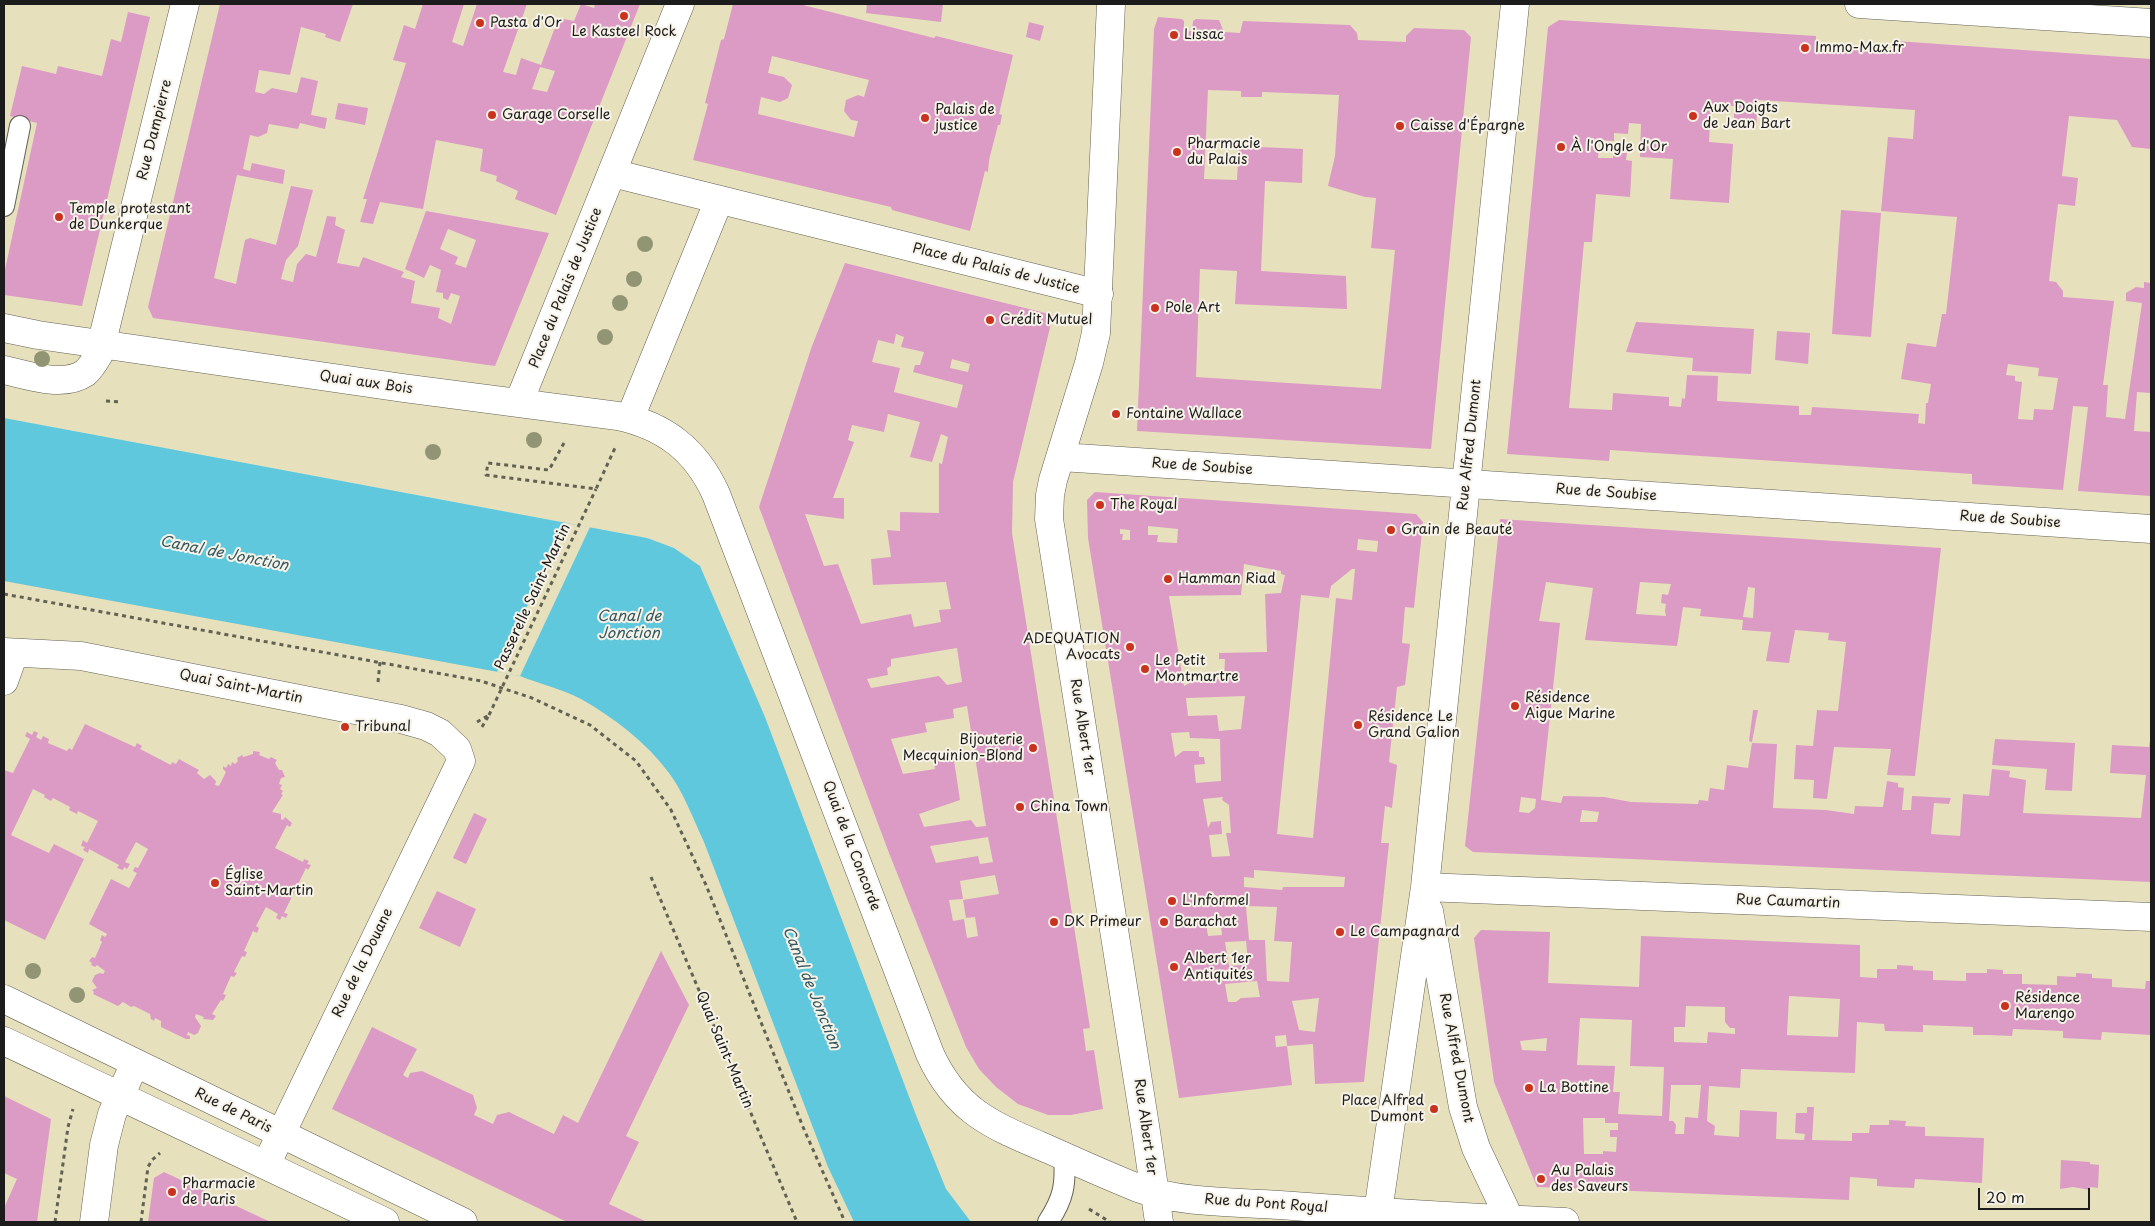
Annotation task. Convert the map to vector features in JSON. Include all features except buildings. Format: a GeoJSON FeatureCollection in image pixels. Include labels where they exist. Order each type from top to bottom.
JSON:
{"type":"FeatureCollection","features":[{"type":"Feature","properties":{"kind":"street","name":"Rue Dampierre"},"geometry":{"type":"LineString","coordinates":[[103,345],[185,4]]}},
{"type":"Feature","properties":{"kind":"street","name":"Place du Palais de Justice"},"geometry":{"type":"LineString","coordinates":[[519,402],[680,4]]}},
{"type":"Feature","properties":{"kind":"street","name":"Place du Palais de Justice"},"geometry":{"type":"LineString","coordinates":[[612,173],[1099,294],[1111,4]]}},
{"type":"Feature","properties":{"kind":"street","name":"Rue Alfred Dumont"},"geometry":{"type":"LineString","coordinates":[[1378,1212],[1425,887],[1515,4]]}},
{"type":"Feature","properties":{"kind":"street"},"geometry":{"type":"LineString","coordinates":[[1859,4],[2151,22]]}},
{"type":"Feature","properties":{"kind":"street"},"geometry":{"type":"LineString","coordinates":[[630,418],[720,200]]}},
{"type":"Feature","properties":{"kind":"street","name":"Rue Albert 1er"},"geometry":{"type":"LineString","coordinates":[[1099,294],[1094,346],[1050,495],[1049,525],[1159,1222]]}},
{"type":"Feature","properties":{"kind":"street","name":"Quai aux Bois"},"geometry":{"type":"LineString","coordinates":[[4,328],[103,345],[630,418]]}},
{"type":"Feature","properties":{"kind":"street"},"geometry":{"type":"LineString","coordinates":[[4,370],[63,380],[74,378],[91,367],[103,345]]}},
{"type":"Feature","properties":{"kind":"street","name":"Quai de la Concorde"},"geometry":{"type":"LineString","coordinates":[[630,418],[649,424],[678,442],[702,468],[710,483],[729,525],[938,1070],[961,1100],[986,1121],[1155,1194]]}},
{"type":"Feature","properties":{"kind":"street","name":"Rue de Soubise"},"geometry":{"type":"LineString","coordinates":[[1060,458],[2151,529]]}},
{"type":"Feature","properties":{"kind":"street"},"geometry":{"type":"LineString","coordinates":[[4,680],[9,652]]}},
{"type":"Feature","properties":{"kind":"street","name":"Quai Saint-Martin"},"geometry":{"type":"LineString","coordinates":[[9,652],[81,656],[401,719],[426,726],[440,734],[457,749],[461,762]]}},
{"type":"Feature","properties":{"kind":"street","name":"Rue de la Douane"},"geometry":{"type":"LineString","coordinates":[[266,1165],[461,762]]}},
{"type":"Feature","properties":{"kind":"street","name":"Rue Alfred Dumont"},"geometry":{"type":"LineString","coordinates":[[1425,887],[1463,1107],[1476,1148],[1511,1221]]}},
{"type":"Feature","properties":{"kind":"street","name":"Rue Caumartin"},"geometry":{"type":"LineString","coordinates":[[1425,887],[2151,917]]}},
{"type":"Feature","properties":{"kind":"street","name":"Rue de Paris"},"geometry":{"type":"LineString","coordinates":[[4,999],[463,1222]]}},
{"type":"Feature","properties":{"kind":"street"},"geometry":{"type":"LineString","coordinates":[[4,1040],[386,1222]]}},
{"type":"Feature","properties":{"kind":"street"},"geometry":{"type":"LineString","coordinates":[[94,1222],[104,1145],[112,1114],[135,1063]]}},
{"type":"Feature","properties":{"kind":"street","name":"Rue du Pont Royal"},"geometry":{"type":"LineString","coordinates":[[1155,1194],[1378,1212],[1511,1221],[1565,1222]]}},
{"type":"Feature","properties":{"kind":"street","name":"Rue du Pont Royal"},"geometry":{"type":"LineString","coordinates":[[1337,1222],[1378,1212]]}},
{"type":"Feature","properties":{"kind":"lane"},"geometry":{"type":"LineString","coordinates":[[4,206],[20,126]]}},
{"type":"Feature","properties":{"kind":"lane"},"geometry":{"type":"LineString","coordinates":[[1048,1222],[1057,1208],[1065,1185],[1064,1156]]}},
{"type":"Feature","properties":{"kind":"path"},"geometry":{"type":"LineString","coordinates":[[566,440],[549,470],[488,463],[486,475],[596,489]]}},
{"type":"Feature","properties":{"kind":"path","name":"Passerelle Saint-Martin"},"geometry":{"type":"LineString","coordinates":[[489,715],[616,444]]}},
{"type":"Feature","properties":{"kind":"path"},"geometry":{"type":"LineString","coordinates":[[4,594],[482,681],[532,698],[590,725],[636,761],[671,810],[706,885],[802,1127],[845,1222]]}},
{"type":"Feature","properties":{"kind":"path"},"geometry":{"type":"LineString","coordinates":[[376,690],[380,662]]}},
{"type":"Feature","properties":{"kind":"path","name":"Quai Saint-Martin"},"geometry":{"type":"LineString","coordinates":[[651,877],[797,1222]]}},
{"type":"Feature","properties":{"kind":"path"},"geometry":{"type":"LineString","coordinates":[[55,1222],[68,1126],[82,1078]]}},
{"type":"Feature","properties":{"kind":"water","name":"Canal de Jonction"},"geometry":{"type":"Polygon","coordinates":[[[4,418],[647,538],[674,548],[700,566],[765,717],[916,1115],[946,1189],[971,1222],[854,1222],[828,1167],[704,842],[688,806],[669,773],[629,731],[581,699],[520,676],[4,581],[4,418]]]}},
{"type":"Feature","properties":{"kind":"pier"},"geometry":{"type":"Polygon","coordinates":[[[565,523],[590,527],[520,676],[497,672],[565,523]]]}},
{"type":"Feature","properties":{"kind":"place","name":"Le Kasteel Rock"},"geometry":{"type":"Point","coordinates":[624,16]}},
{"type":"Feature","properties":{"kind":"place","name":"Pasta d'Or"},"geometry":{"type":"Point","coordinates":[480,23]}},
{"type":"Feature","properties":{"kind":"place","name":"Lissac"},"geometry":{"type":"Point","coordinates":[1174,35]}},
{"type":"Feature","properties":{"kind":"place","name":"Immo-Max.fr"},"geometry":{"type":"Point","coordinates":[1805,48]}},
{"type":"Feature","properties":{"kind":"place","name":"Garage Corselle"},"geometry":{"type":"Point","coordinates":[492,115]}},
{"type":"Feature","properties":{"kind":"place","name":"Aux Doigts de Jean Bart"},"geometry":{"type":"Point","coordinates":[1693,116]}},
{"type":"Feature","properties":{"kind":"place","name":"Palais de justice"},"geometry":{"type":"Point","coordinates":[925,118]}},
{"type":"Feature","properties":{"kind":"place","name":"Caisse d'Épargne"},"geometry":{"type":"Point","coordinates":[1400,126]}},
{"type":"Feature","properties":{"kind":"place","name":"À l'Ongle d'Or"},"geometry":{"type":"Point","coordinates":[1561,147]}},
{"type":"Feature","properties":{"kind":"place","name":"Pharmacie du Palais"},"geometry":{"type":"Point","coordinates":[1177,152]}},
{"type":"Feature","properties":{"kind":"place","name":"Temple protestant de Dunkerque"},"geometry":{"type":"Point","coordinates":[59,217]}},
{"type":"Feature","properties":{"kind":"place","name":"Pole Art"},"geometry":{"type":"Point","coordinates":[1155,308]}},
{"type":"Feature","properties":{"kind":"place","name":"Crédit Mutuel"},"geometry":{"type":"Point","coordinates":[990,320]}},
{"type":"Feature","properties":{"kind":"place","name":"Fontaine Wallace"},"geometry":{"type":"Point","coordinates":[1116,414]}},
{"type":"Feature","properties":{"kind":"place","name":"The Royal"},"geometry":{"type":"Point","coordinates":[1100,505]}},
{"type":"Feature","properties":{"kind":"place","name":"Grain de Beauté"},"geometry":{"type":"Point","coordinates":[1391,530]}},
{"type":"Feature","properties":{"kind":"place","name":"Hamman Riad"},"geometry":{"type":"Point","coordinates":[1168,579]}},
{"type":"Feature","properties":{"kind":"place","name":"ADEQUATION Avocats"},"geometry":{"type":"Point","coordinates":[1130,647]}},
{"type":"Feature","properties":{"kind":"place","name":"Le Petit Montmartre"},"geometry":{"type":"Point","coordinates":[1145,669]}},
{"type":"Feature","properties":{"kind":"place","name":"Résidence Aigue Marine"},"geometry":{"type":"Point","coordinates":[1515,706]}},
{"type":"Feature","properties":{"kind":"place","name":"Résidence Le Grand Galion"},"geometry":{"type":"Point","coordinates":[1358,725]}},
{"type":"Feature","properties":{"kind":"place","name":"Tribunal"},"geometry":{"type":"Point","coordinates":[345,727]}},
{"type":"Feature","properties":{"kind":"place","name":"Bijouterie Mecquinion-Blond"},"geometry":{"type":"Point","coordinates":[1033,748]}},
{"type":"Feature","properties":{"kind":"place","name":"China Town"},"geometry":{"type":"Point","coordinates":[1020,807]}},
{"type":"Feature","properties":{"kind":"place","name":"Église Saint-Martin"},"geometry":{"type":"Point","coordinates":[215,883]}},
{"type":"Feature","properties":{"kind":"place","name":"L'Informel"},"geometry":{"type":"Point","coordinates":[1172,901]}},
{"type":"Feature","properties":{"kind":"place","name":"DK Primeur"},"geometry":{"type":"Point","coordinates":[1054,922]}},
{"type":"Feature","properties":{"kind":"place","name":"Barachat"},"geometry":{"type":"Point","coordinates":[1164,922]}},
{"type":"Feature","properties":{"kind":"place","name":"Le Campagnard"},"geometry":{"type":"Point","coordinates":[1340,932]}},
{"type":"Feature","properties":{"kind":"place","name":"Albert 1er Antiquités"},"geometry":{"type":"Point","coordinates":[1174,967]}},
{"type":"Feature","properties":{"kind":"place","name":"Résidence Marengo"},"geometry":{"type":"Point","coordinates":[2005,1006]}},
{"type":"Feature","properties":{"kind":"place","name":"La Bottine"},"geometry":{"type":"Point","coordinates":[1529,1088]}},
{"type":"Feature","properties":{"kind":"place","name":"Place Alfred Dumont"},"geometry":{"type":"Point","coordinates":[1434,1109]}},
{"type":"Feature","properties":{"kind":"place","name":"Au Palais des Saveurs"},"geometry":{"type":"Point","coordinates":[1541,1179]}},
{"type":"Feature","properties":{"kind":"place","name":"Pharmacie de Paris"},"geometry":{"type":"Point","coordinates":[172,1192]}}]}
